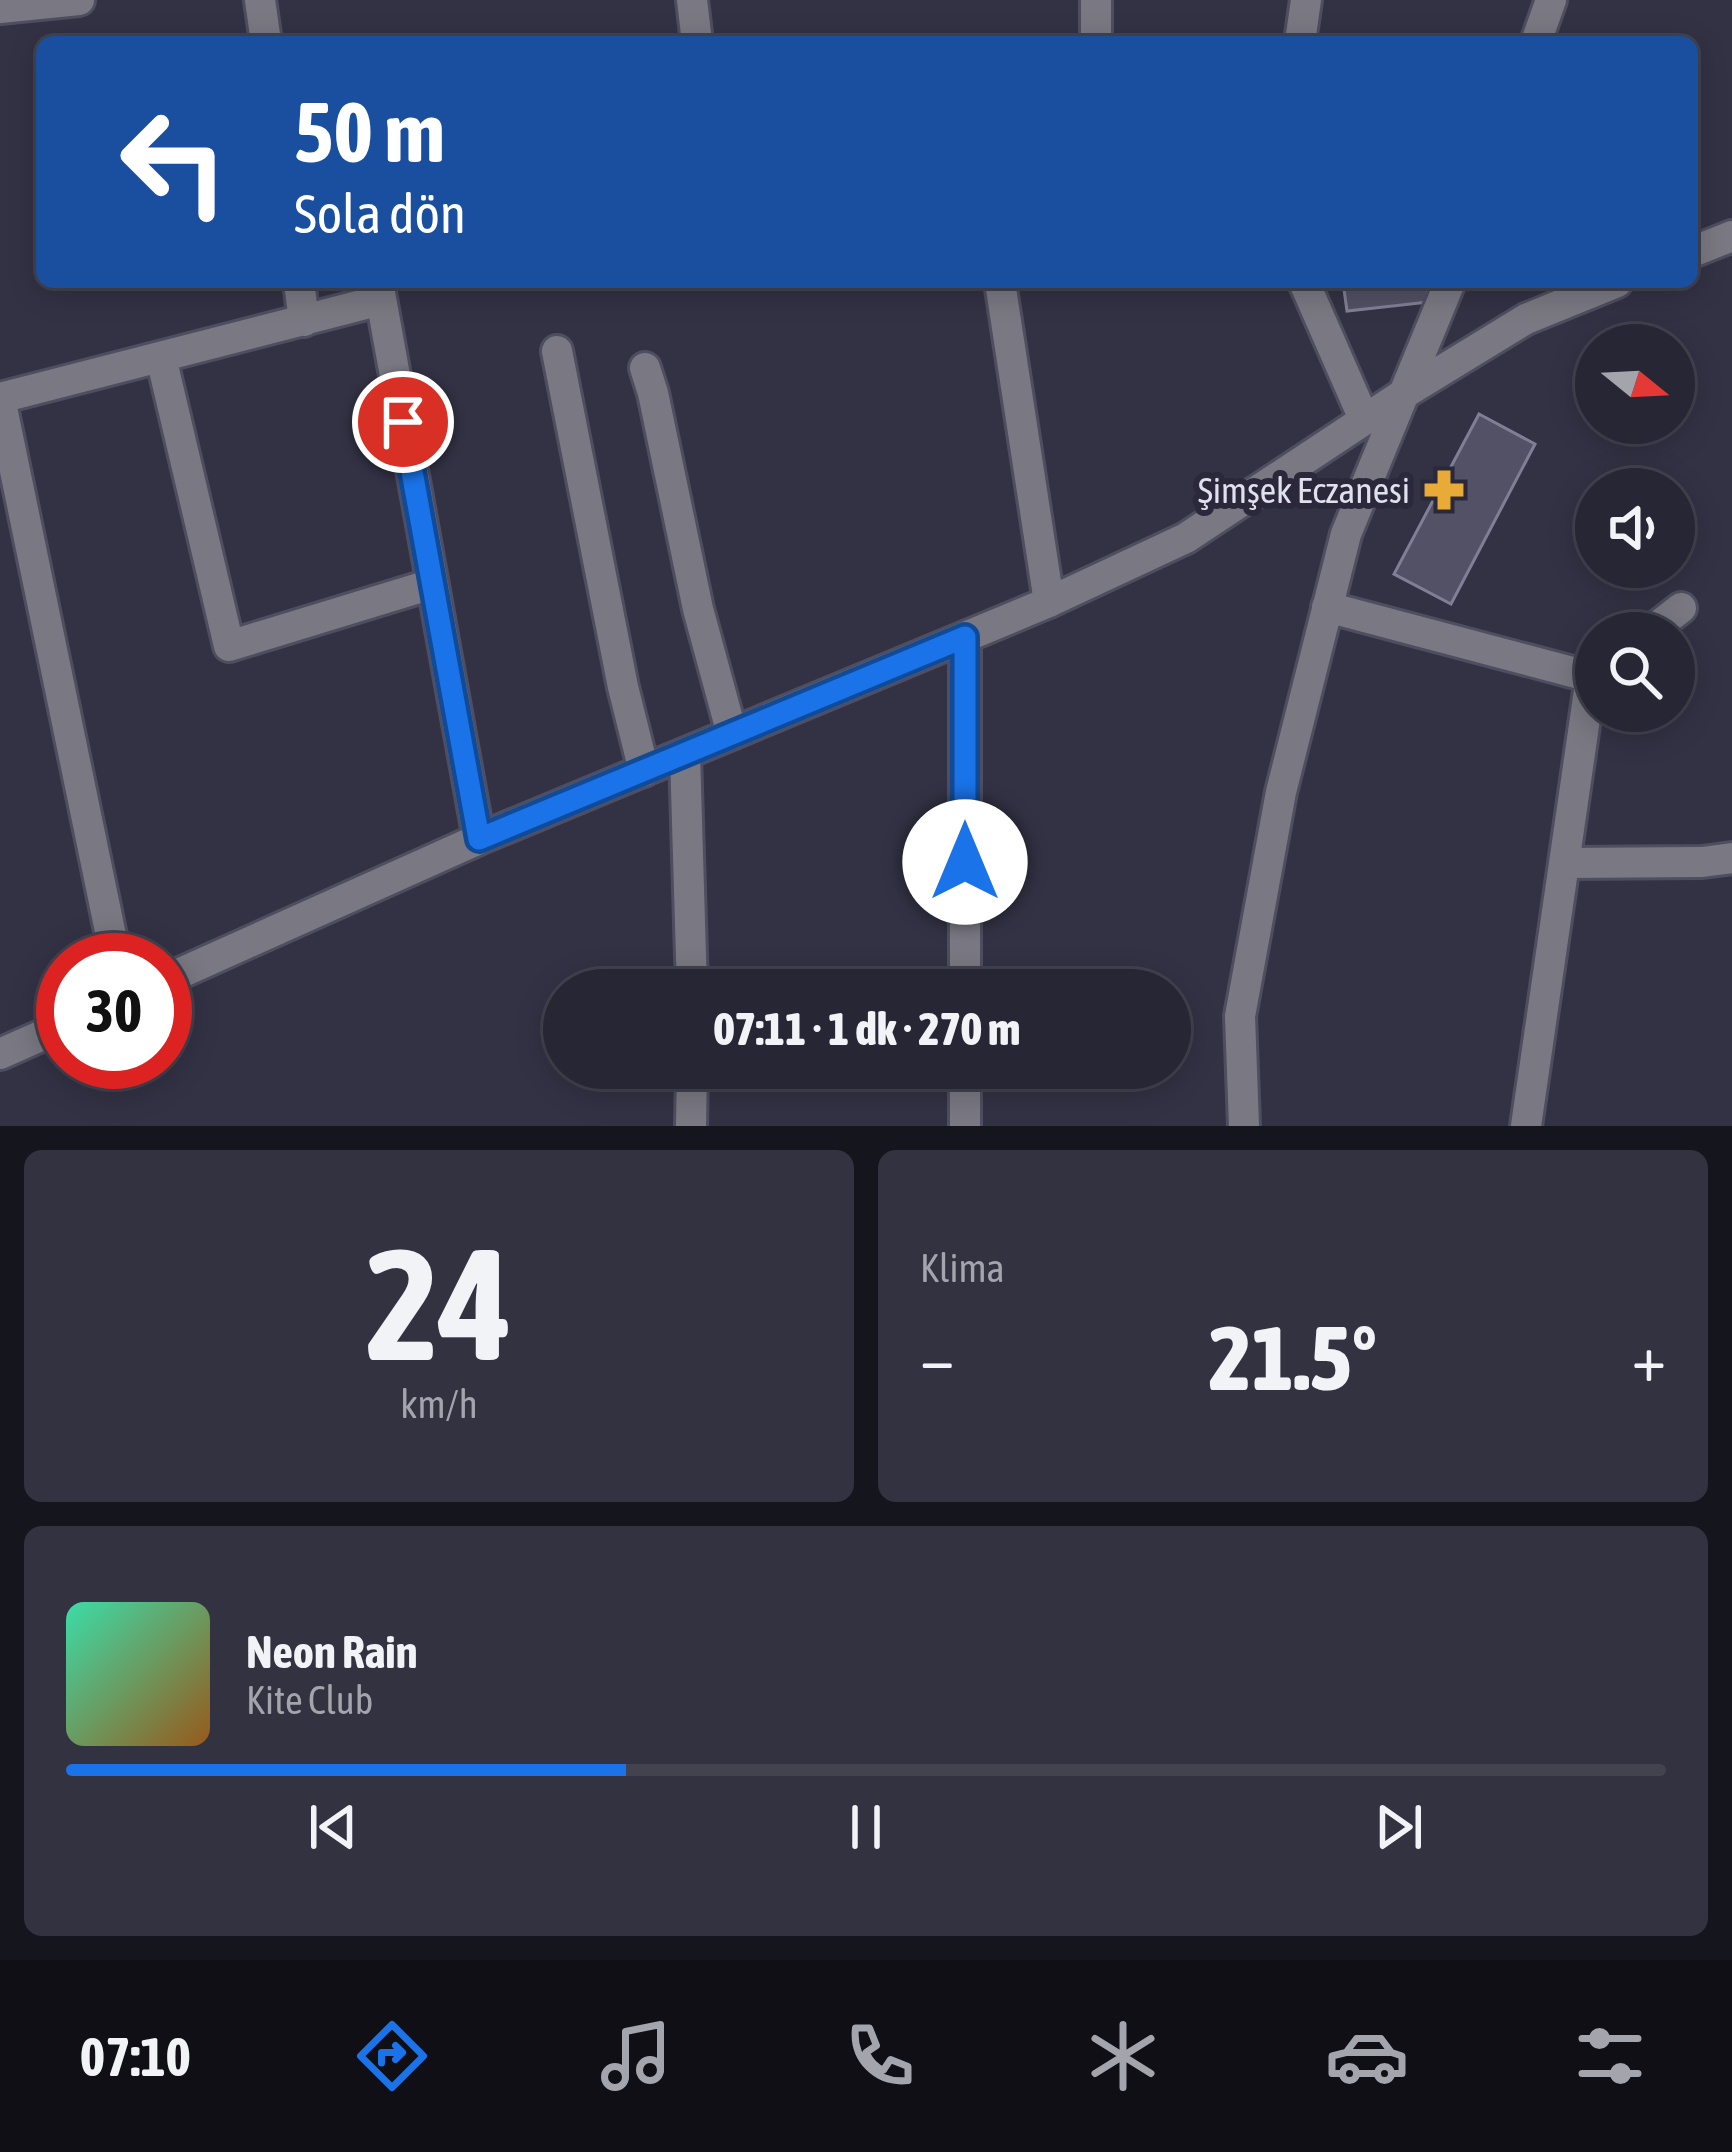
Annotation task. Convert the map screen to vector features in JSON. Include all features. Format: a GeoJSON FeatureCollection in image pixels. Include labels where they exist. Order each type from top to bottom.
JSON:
{"type":"FeatureCollection","features":[{"type":"Feature","properties":{"kind":"street"},"geometry":{"type":"LineString","coordinates":[[0,8],[79,0]]}},
{"type":"Feature","properties":{"kind":"street"},"geometry":{"type":"LineString","coordinates":[[260,0],[265,36]]}},
{"type":"Feature","properties":{"kind":"street"},"geometry":{"type":"LineString","coordinates":[[692,0],[696,36]]}},
{"type":"Feature","properties":{"kind":"street"},"geometry":{"type":"LineString","coordinates":[[1096,0],[1096,36]]}},
{"type":"Feature","properties":{"kind":"street"},"geometry":{"type":"LineString","coordinates":[[1301,36],[1306,0]]}},
{"type":"Feature","properties":{"kind":"street"},"geometry":{"type":"LineString","coordinates":[[1538,36],[1551,0]]}},
{"type":"Feature","properties":{"kind":"street"},"geometry":{"type":"LineString","coordinates":[[1698,250],[1732,236]]}},
{"type":"Feature","properties":{"kind":"street"},"geometry":{"type":"LineString","coordinates":[[300,288],[304,321]]}},
{"type":"Feature","properties":{"kind":"street"},"geometry":{"type":"LineString","coordinates":[[1001,288],[1049,602]]}},
{"type":"Feature","properties":{"kind":"street"},"geometry":{"type":"LineString","coordinates":[[1307,288],[1364,419]]}},
{"type":"Feature","properties":{"kind":"street"},"geometry":{"type":"LineString","coordinates":[[1244,1126],[1240,1016],[1280,792],[1346,534],[1448,288]]}},
{"type":"Feature","properties":{"kind":"street"},"geometry":{"type":"LineString","coordinates":[[192,968],[479,839],[1049,602],[1186,538],[1364,419],[1526,319],[1602,288]]}},
{"type":"Feature","properties":{"kind":"street"},"geometry":{"type":"LineString","coordinates":[[110,933],[0,398],[304,321],[380,291],[479,839]]}},
{"type":"Feature","properties":{"kind":"street"},"geometry":{"type":"LineString","coordinates":[[557,351],[644,771]]}},
{"type":"Feature","properties":{"kind":"street"},"geometry":{"type":"LineString","coordinates":[[161,357],[229,646],[432,584]]}},
{"type":"Feature","properties":{"kind":"street"},"geometry":{"type":"LineString","coordinates":[[645,368],[698,608],[733,734]]}},
{"type":"Feature","properties":{"kind":"street"},"geometry":{"type":"LineString","coordinates":[[1327,607],[1575,670]]}},
{"type":"Feature","properties":{"kind":"street"},"geometry":{"type":"LineString","coordinates":[[1676,612],[1681,608]]}},
{"type":"Feature","properties":{"kind":"street"},"geometry":{"type":"LineString","coordinates":[[965,637],[965,969]]}},
{"type":"Feature","properties":{"kind":"street"},"geometry":{"type":"LineString","coordinates":[[1526,1126],[1585,732]]}},
{"type":"Feature","properties":{"kind":"street"},"geometry":{"type":"LineString","coordinates":[[685,754],[691,969]]}},
{"type":"Feature","properties":{"kind":"street"},"geometry":{"type":"LineString","coordinates":[[1564,862],[1732,858]]}},
{"type":"Feature","properties":{"kind":"street"},"geometry":{"type":"LineString","coordinates":[[0,1054],[36,1038]]}},
{"type":"Feature","properties":{"kind":"street"},"geometry":{"type":"LineString","coordinates":[[692,1089],[692,1126]]}},
{"type":"Feature","properties":{"kind":"street"},"geometry":{"type":"LineString","coordinates":[[965,1089],[965,1126]]}},
{"type":"Feature","properties":{"kind":"building"},"geometry":{"type":"Polygon","coordinates":[[[1344,288],[1428,288],[1429,302],[1347,311],[1344,288]]]}},
{"type":"Feature","properties":{"kind":"building"},"geometry":{"type":"Polygon","coordinates":[[[1479,414],[1535,444],[1451,604],[1394,574],[1479,414]]]}},
{"type":"Feature","properties":{"kind":"place","name":"Şimşek Eczanesi"},"geometry":{"type":"Point","coordinates":[1444,490]}},
{"type":"Feature","properties":{"kind":"route"},"geometry":{"type":"LineString","coordinates":[[403,422],[479,839],[965,637],[965,862]]}}]}
